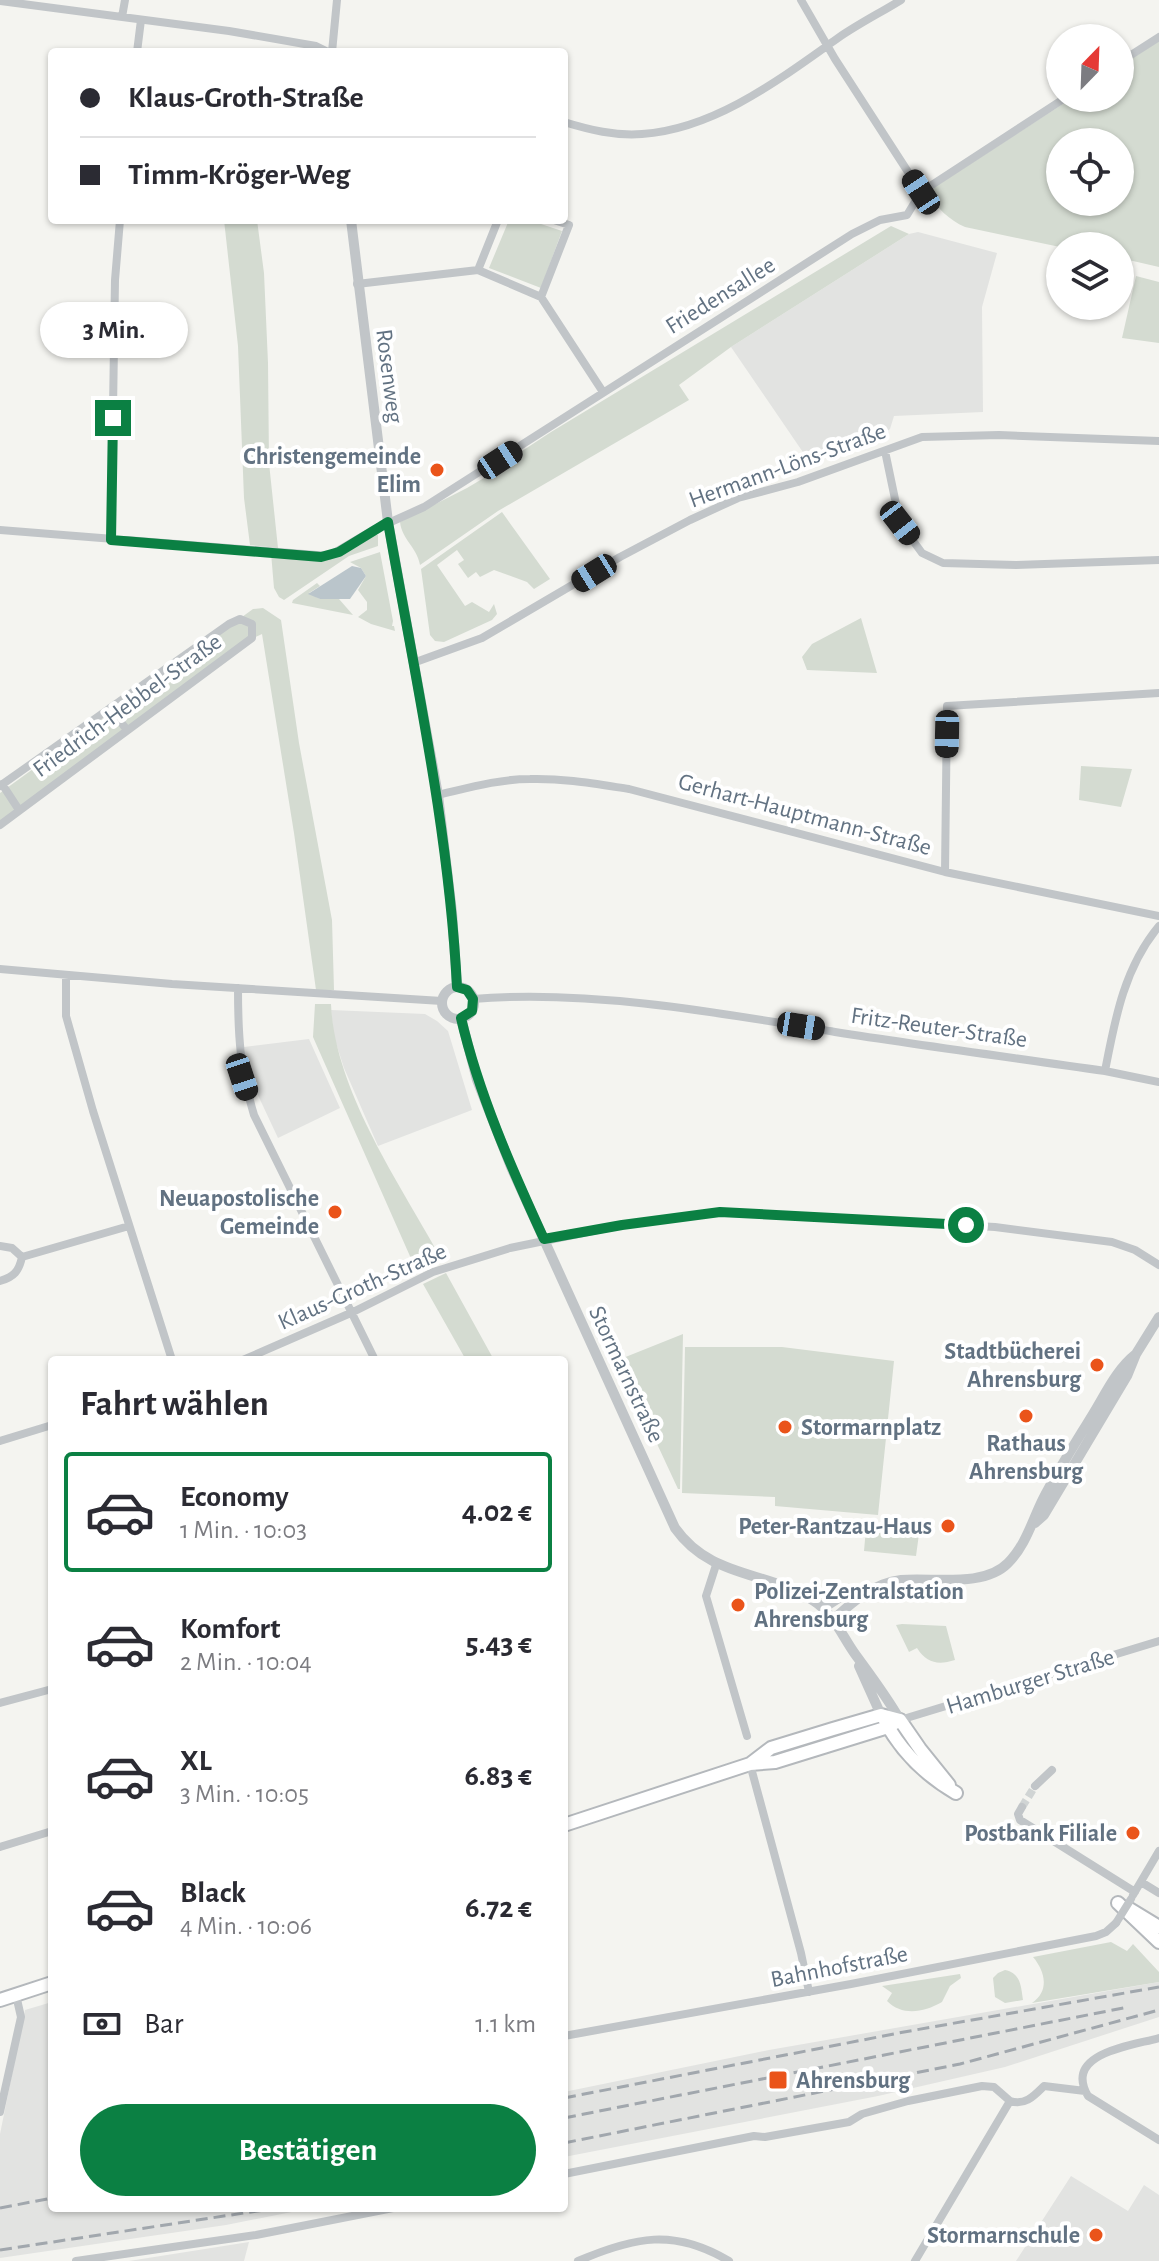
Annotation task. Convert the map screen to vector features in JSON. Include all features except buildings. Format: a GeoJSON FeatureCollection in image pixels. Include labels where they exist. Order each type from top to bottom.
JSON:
{"type":"FeatureCollection","features":[{"type":"Feature","properties":{"kind":"main road"},"geometry":{"type":"LineString","coordinates":[[568,1824],[750,1764],[771,1748],[885,1721],[900,1720],[956,1793],[920,1768],[885,1721]]}},
{"type":"Feature","properties":{"kind":"main road"},"geometry":{"type":"LineString","coordinates":[[1159,1927],[1118,1903],[1159,1942]]}},
{"type":"Feature","properties":{"kind":"main road"},"geometry":{"type":"LineString","coordinates":[[0,2000],[48,1984]]}},
{"type":"Feature","properties":{"kind":"street"},"geometry":{"type":"LineString","coordinates":[[122,17],[125,0]]}},
{"type":"Feature","properties":{"kind":"street"},"geometry":{"type":"LineString","coordinates":[[331,48],[337,0]]}},
{"type":"Feature","properties":{"kind":"street"},"geometry":{"type":"LineString","coordinates":[[801,0],[921,192]]}},
{"type":"Feature","properties":{"kind":"street"},"geometry":{"type":"LineString","coordinates":[[568,124],[626,135],[656,133],[691,125],[726,110],[901,0]]}},
{"type":"Feature","properties":{"kind":"street"},"geometry":{"type":"LineString","coordinates":[[0,1],[293,41],[321,48]]}},
{"type":"Feature","properties":{"kind":"street"},"geometry":{"type":"LineString","coordinates":[[138,48],[141,20]]}},
{"type":"Feature","properties":{"kind":"street"},"geometry":{"type":"LineString","coordinates":[[1134,53],[1159,37]]}},
{"type":"Feature","properties":{"kind":"street","name":"Friedensallee"},"geometry":{"type":"LineString","coordinates":[[0,530],[321,557],[339,552],[388,522],[424,507],[863,227],[907,215],[921,192],[1046,110]]}},
{"type":"Feature","properties":{"kind":"street"},"geometry":{"type":"LineString","coordinates":[[111,540],[115,280],[120,224]]}},
{"type":"Feature","properties":{"kind":"street","name":"Rosenweg"},"geometry":{"type":"LineString","coordinates":[[351,224],[388,522]]}},
{"type":"Feature","properties":{"kind":"street"},"geometry":{"type":"LineString","coordinates":[[478,270],[496,224]]}},
{"type":"Feature","properties":{"kind":"street"},"geometry":{"type":"LineString","coordinates":[[541,297],[569,225],[566,224]]}},
{"type":"Feature","properties":{"kind":"street"},"geometry":{"type":"LineString","coordinates":[[357,284],[478,270],[541,297],[603,392]]}},
{"type":"Feature","properties":{"kind":"street","name":"Hermann-Löns-Straße"},"geometry":{"type":"LineString","coordinates":[[413,663],[482,638],[620,557],[738,498],[798,482],[922,437],[999,435],[1159,441]]}},
{"type":"Feature","properties":{"kind":"street"},"geometry":{"type":"LineString","coordinates":[[885,451],[900,523],[922,553],[943,563],[1016,565],[1159,560]]}},
{"type":"Feature","properties":{"kind":"street"},"geometry":{"type":"LineString","coordinates":[[388,522],[438,795],[452,912],[457,987]]}},
{"type":"Feature","properties":{"kind":"street","name":"Friedrich-Hebbel-Straße"},"geometry":{"type":"LineString","coordinates":[[0,825],[252,638],[252,624],[240,619],[229,624],[1,785]]}},
{"type":"Feature","properties":{"kind":"street"},"geometry":{"type":"LineString","coordinates":[[945,872],[947,706],[1159,693]]}},
{"type":"Feature","properties":{"kind":"street"},"geometry":{"type":"LineString","coordinates":[[110,708],[127,730]]}},
{"type":"Feature","properties":{"kind":"street","name":"Gerhart-Hauptmann-Straße"},"geometry":{"type":"LineString","coordinates":[[438,795],[507,780],[584,782],[676,800],[945,872],[1159,916]]}},
{"type":"Feature","properties":{"kind":"street"},"geometry":{"type":"LineString","coordinates":[[1,785],[19,810]]}},
{"type":"Feature","properties":{"kind":"street"},"geometry":{"type":"LineString","coordinates":[[1105,1071],[1121,995],[1146,943],[1159,926]]}},
{"type":"Feature","properties":{"kind":"street"},"geometry":{"type":"LineString","coordinates":[[0,969],[442,1001]]}},
{"type":"Feature","properties":{"kind":"street"},"geometry":{"type":"LineString","coordinates":[[66,975],[66,1016],[171,1356]]}},
{"type":"Feature","properties":{"kind":"street"},"geometry":{"type":"LineString","coordinates":[[457,987],[467,990],[473,999],[472,1011],[461,1018],[448,1015],[443,1008],[446,992],[457,987]]}},
{"type":"Feature","properties":{"kind":"street"},"geometry":{"type":"LineString","coordinates":[[238,988],[242,1077],[254,1115],[373,1356]]}},
{"type":"Feature","properties":{"kind":"street","name":"Fritz-Reuter-Straße"},"geometry":{"type":"LineString","coordinates":[[473,999],[509,997],[606,1001],[714,1012],[1105,1071],[1159,1082]]}},
{"type":"Feature","properties":{"kind":"street","name":"Stormarnstraße"},"geometry":{"type":"LineString","coordinates":[[461,1018],[477,1080],[491,1118],[674,1525],[685,1541],[716,1565]]}},
{"type":"Feature","properties":{"kind":"street","name":"Klaus-Groth-Straße"},"geometry":{"type":"LineString","coordinates":[[252,1356],[353,1312],[433,1272],[544,1239],[720,1212],[995,1227],[1112,1242],[1135,1250],[1159,1265]]}},
{"type":"Feature","properties":{"kind":"street"},"geometry":{"type":"LineString","coordinates":[[22,1257],[129,1226]]}},
{"type":"Feature","properties":{"kind":"street"},"geometry":{"type":"LineString","coordinates":[[0,1246],[12,1248],[22,1257]]}},
{"type":"Feature","properties":{"kind":"street"},"geometry":{"type":"LineString","coordinates":[[0,1281],[10,1278],[19,1269],[22,1257]]}},
{"type":"Feature","properties":{"kind":"street"},"geometry":{"type":"LineString","coordinates":[[823,1608],[845,1594],[866,1593],[901,1580],[957,1580],[993,1572],[1009,1562],[1034,1524],[1044,1515],[1159,1317]]}},
{"type":"Feature","properties":{"kind":"street"},"geometry":{"type":"LineString","coordinates":[[0,1441],[48,1426]]}},
{"type":"Feature","properties":{"kind":"street"},"geometry":{"type":"LineString","coordinates":[[747,1736],[706,1596],[716,1565],[784,1585],[823,1608],[900,1720]]}},
{"type":"Feature","properties":{"kind":"street"},"geometry":{"type":"LineString","coordinates":[[833,1620],[866,1593]]}},
{"type":"Feature","properties":{"kind":"street","name":"Hamburger Straße"},"geometry":{"type":"LineString","coordinates":[[900,1720],[1159,1641]]}},
{"type":"Feature","properties":{"kind":"street"},"geometry":{"type":"LineString","coordinates":[[854,1653],[885,1721]]}},
{"type":"Feature","properties":{"kind":"street"},"geometry":{"type":"LineString","coordinates":[[0,1703],[48,1690]]}},
{"type":"Feature","properties":{"kind":"street"},"geometry":{"type":"LineString","coordinates":[[750,1764],[809,1992]]}},
{"type":"Feature","properties":{"kind":"street"},"geometry":{"type":"LineString","coordinates":[[1035,1786],[1052,1770]]}},
{"type":"Feature","properties":{"kind":"street"},"geometry":{"type":"LineString","coordinates":[[1022,1807],[1018,1814],[1020,1820],[1133,1896],[1159,1851]]}},
{"type":"Feature","properties":{"kind":"street"},"geometry":{"type":"LineString","coordinates":[[0,1847],[48,1832]]}},
{"type":"Feature","properties":{"kind":"street"},"geometry":{"type":"LineString","coordinates":[[1141,1882],[1159,1893]]}},
{"type":"Feature","properties":{"kind":"street","name":"Bahnhofstraße"},"geometry":{"type":"LineString","coordinates":[[568,2035],[1096,1936],[1116,1923],[1133,1896]]}},
{"type":"Feature","properties":{"kind":"street"},"geometry":{"type":"LineString","coordinates":[[0,2112],[21,2017],[16,1995]]}},
{"type":"Feature","properties":{"kind":"street"},"geometry":{"type":"LineString","coordinates":[[1159,2038],[1102,2054],[1086,2066],[1082,2077],[1085,2091],[1095,2102],[1159,2140]]}},
{"type":"Feature","properties":{"kind":"street"},"geometry":{"type":"LineString","coordinates":[[568,2173],[754,2136],[765,2137],[849,2122],[862,2114],[908,2101],[982,2086],[994,2087],[1017,2103],[1025,2102],[1044,2086],[1085,2091]]}},
{"type":"Feature","properties":{"kind":"street"},"geometry":{"type":"LineString","coordinates":[[915,2261],[1010,2101]]}},
{"type":"Feature","properties":{"kind":"street"},"geometry":{"type":"LineString","coordinates":[[76,2261],[256,2235],[373,2212]]}},
{"type":"Feature","properties":{"kind":"street"},"geometry":{"type":"LineString","coordinates":[[578,2261],[621,2243],[653,2238],[692,2244],[729,2261]]}},
{"type":"Feature","properties":{"kind":"shaded area"},"geometry":{"type":"Polygon","coordinates":[[[1159,41],[1159,267],[1134,261],[1134,232],[1046,232],[1046,244],[965,227],[939,208],[927,192],[1050,112],[1134,112],[1134,57],[1159,41]]]}},
{"type":"Feature","properties":{"kind":"shaded area"},"geometry":{"type":"Polygon","coordinates":[[[224,224],[258,224],[264,273],[269,463],[278,548],[250,545],[244,498],[238,346],[224,224]]]}},
{"type":"Feature","properties":{"kind":"shaded area"},"geometry":{"type":"Polygon","coordinates":[[[507,224],[541,224],[562,231],[541,288],[489,268],[507,224]]]}},
{"type":"Feature","properties":{"kind":"shaded area"},"geometry":{"type":"Polygon","coordinates":[[[891,226],[909,234],[731,347],[679,385],[689,400],[498,511],[420,565],[400,522],[504,466],[551,432],[891,226]]]}},
{"type":"Feature","properties":{"kind":"shaded area"},"geometry":{"type":"Polygon","coordinates":[[[918,232],[997,253],[982,307],[983,412],[894,416],[890,429],[880,436],[811,464],[731,347],[909,234],[918,232]]]}},
{"type":"Feature","properties":{"kind":"shaded area"},"geometry":{"type":"Polygon","coordinates":[[[1136,276],[1159,282],[1159,343],[1122,338],[1126,320],[1134,320],[1136,276]]]}},
{"type":"Feature","properties":{"kind":"shaded area"},"geometry":{"type":"Polygon","coordinates":[[[502,512],[550,579],[534,589],[527,582],[494,570],[480,577],[476,572],[468,578],[458,564],[464,560],[457,550],[437,565],[465,606],[472,602],[489,612],[494,604],[497,614],[492,620],[444,642],[435,641],[430,635],[421,569],[502,512]]]}},
{"type":"Feature","properties":{"kind":"shaded area"},"geometry":{"type":"Polygon","coordinates":[[[378,535],[378,546],[349,556],[284,600],[279,597],[274,588],[271,553],[328,558],[378,535]]]}},
{"type":"Feature","properties":{"kind":"shaded area"},"geometry":{"type":"Polygon","coordinates":[[[380,552],[395,631],[358,617],[367,610],[367,602],[358,590],[366,576],[361,568],[350,562],[380,552]]]}},
{"type":"Feature","properties":{"kind":"shaded area"},"geometry":{"type":"Polygon","coordinates":[[[352,566],[361,568],[366,576],[350,599],[320,599],[308,594],[352,566]]]}},
{"type":"Feature","properties":{"kind":"shaded area"},"geometry":{"type":"Polygon","coordinates":[[[317,583],[320,586],[309,593],[320,599],[339,599],[353,615],[292,603],[317,583]]]}},
{"type":"Feature","properties":{"kind":"shaded area"},"geometry":{"type":"Polygon","coordinates":[[[263,608],[281,620],[299,743],[332,920],[334,990],[316,990],[262,634],[240,644],[0,821],[0,793],[253,609],[263,608]]]}},
{"type":"Feature","properties":{"kind":"shaded area"},"geometry":{"type":"Polygon","coordinates":[[[861,618],[877,673],[807,670],[802,657],[812,644],[861,618]]]}},
{"type":"Feature","properties":{"kind":"shaded area"},"geometry":{"type":"Polygon","coordinates":[[[1081,766],[1132,769],[1121,807],[1079,800],[1081,766]]]}},
{"type":"Feature","properties":{"kind":"shaded area"},"geometry":{"type":"Polygon","coordinates":[[[315,1004],[331,1004],[335,1036],[356,1101],[387,1164],[438,1253],[413,1263],[313,1037],[315,1004]]]}},
{"type":"Feature","properties":{"kind":"shaded area"},"geometry":{"type":"Polygon","coordinates":[[[331,1010],[425,1014],[437,1021],[448,1031],[472,1110],[378,1146],[344,1068],[334,1037],[331,1010]]]}},
{"type":"Feature","properties":{"kind":"shaded area"},"geometry":{"type":"Polygon","coordinates":[[[309,1039],[340,1108],[278,1138],[248,1074],[244,1047],[309,1039]]]}},
{"type":"Feature","properties":{"kind":"shaded area"},"geometry":{"type":"Polygon","coordinates":[[[446,1273],[492,1356],[464,1356],[423,1284],[446,1273]]]}},
{"type":"Feature","properties":{"kind":"shaded area"},"geometry":{"type":"Polygon","coordinates":[[[683,1334],[680,1489],[678,1489],[618,1360],[683,1334]]]}},
{"type":"Feature","properties":{"kind":"shaded area","name":"Stormarnplatz"},"geometry":{"type":"Polygon","coordinates":[[[685,1347],[782,1347],[894,1361],[878,1515],[775,1506],[775,1497],[682,1493],[685,1347]]]}},
{"type":"Feature","properties":{"kind":"shaded area"},"geometry":{"type":"Polygon","coordinates":[[[866,1528],[919,1534],[916,1556],[864,1551],[866,1528]]]}},
{"type":"Feature","properties":{"kind":"shaded area"},"geometry":{"type":"Polygon","coordinates":[[[896,1625],[946,1626],[955,1660],[934,1662],[917,1648],[909,1652],[896,1625]]]}},
{"type":"Feature","properties":{"kind":"shaded area"},"geometry":{"type":"Polygon","coordinates":[[[1111,1942],[1127,1951],[1133,1944],[1159,1972],[1159,1982],[1032,2003],[1041,1993],[1044,1981],[1033,1957],[1111,1942]]]}},
{"type":"Feature","properties":{"kind":"shaded area"},"geometry":{"type":"Polygon","coordinates":[[[1005,1970],[1017,1977],[1023,2000],[1005,2003],[995,1997],[993,1978],[1005,1970]]]}},
{"type":"Feature","properties":{"kind":"shaded area"},"geometry":{"type":"Polygon","coordinates":[[[960,1974],[961,1978],[950,1986],[942,2002],[928,2009],[906,2011],[893,2006],[887,2001],[892,1993],[882,1986],[960,1974]]]}},
{"type":"Feature","properties":{"kind":"shaded area"},"geometry":{"type":"Polygon","coordinates":[[[1159,1982],[1159,2017],[1005,2067],[878,2096],[568,2156],[568,2091],[769,2050],[1159,1982]]]}},
{"type":"Feature","properties":{"kind":"shaded area"},"geometry":{"type":"Polygon","coordinates":[[[48,2003],[48,2212],[292,2212],[226,2225],[0,2258],[0,2134],[25,2010],[48,2003]]]}},
{"type":"Feature","properties":{"kind":"shaded area","name":"Stormarnschule"},"geometry":{"type":"Polygon","coordinates":[[[1071,2176],[1128,2211],[1144,2185],[1159,2195],[1159,2261],[1016,2261],[1071,2176]]]}},
{"type":"Feature","properties":{"kind":"shaded area"},"geometry":{"type":"Polygon","coordinates":[[[249,2242],[244,2261],[129,2261],[249,2242]]]}},
{"type":"Feature","properties":{"kind":"tunnel"},"geometry":{"type":"LineString","coordinates":[[1022,1807],[1035,1786]]}},
{"type":"Feature","properties":{"kind":"railway"},"geometry":{"type":"LineString","coordinates":[[568,2097],[904,2032],[1159,1987]]}},
{"type":"Feature","properties":{"kind":"railway"},"geometry":{"type":"LineString","coordinates":[[568,2117],[1128,2007]]}},
{"type":"Feature","properties":{"kind":"railway"},"geometry":{"type":"LineString","coordinates":[[568,2142],[960,2064],[1159,2010]]}},
{"type":"Feature","properties":{"kind":"railway"},"geometry":{"type":"LineString","coordinates":[[0,2208],[48,2199]]}},
{"type":"Feature","properties":{"kind":"railway"},"geometry":{"type":"LineString","coordinates":[[0,2250],[251,2212]]}},
{"type":"Feature","properties":{"kind":"place","name":"Christengemeinde Elim"},"geometry":{"type":"Point","coordinates":[437,470]}},
{"type":"Feature","properties":{"kind":"place","name":"Neuapostolische Gemeinde"},"geometry":{"type":"Point","coordinates":[335,1212]}},
{"type":"Feature","properties":{"kind":"place","name":"Stadtbücherei Ahrensburg"},"geometry":{"type":"Point","coordinates":[1097,1365]}},
{"type":"Feature","properties":{"kind":"place","name":"Rathaus Ahrensburg"},"geometry":{"type":"Point","coordinates":[1026,1416]}},
{"type":"Feature","properties":{"kind":"place","name":"Stormarnplatz"},"geometry":{"type":"Point","coordinates":[785,1427]}},
{"type":"Feature","properties":{"kind":"place","name":"Peter-Rantzau-Haus"},"geometry":{"type":"Point","coordinates":[948,1526]}},
{"type":"Feature","properties":{"kind":"place","name":"Polizei-Zentralstation Ahrensburg"},"geometry":{"type":"Point","coordinates":[738,1605]}},
{"type":"Feature","properties":{"kind":"place","name":"Postbank Filiale"},"geometry":{"type":"Point","coordinates":[1133,1833]}},
{"type":"Feature","properties":{"kind":"place","name":"Ahrensburg"},"geometry":{"type":"Point","coordinates":[778,2080]}},
{"type":"Feature","properties":{"kind":"place","name":"Stormarnschule"},"geometry":{"type":"Point","coordinates":[1096,2235]}},
{"type":"Feature","properties":{"kind":"route"},"geometry":{"type":"LineString","coordinates":[[113,418],[111,540],[321,557],[339,552],[388,522],[438,795],[452,912],[457,987],[471,993],[473,999],[472,1011],[461,1018],[477,1080],[491,1118],[544,1239],[720,1212],[966,1225]]}}]}
